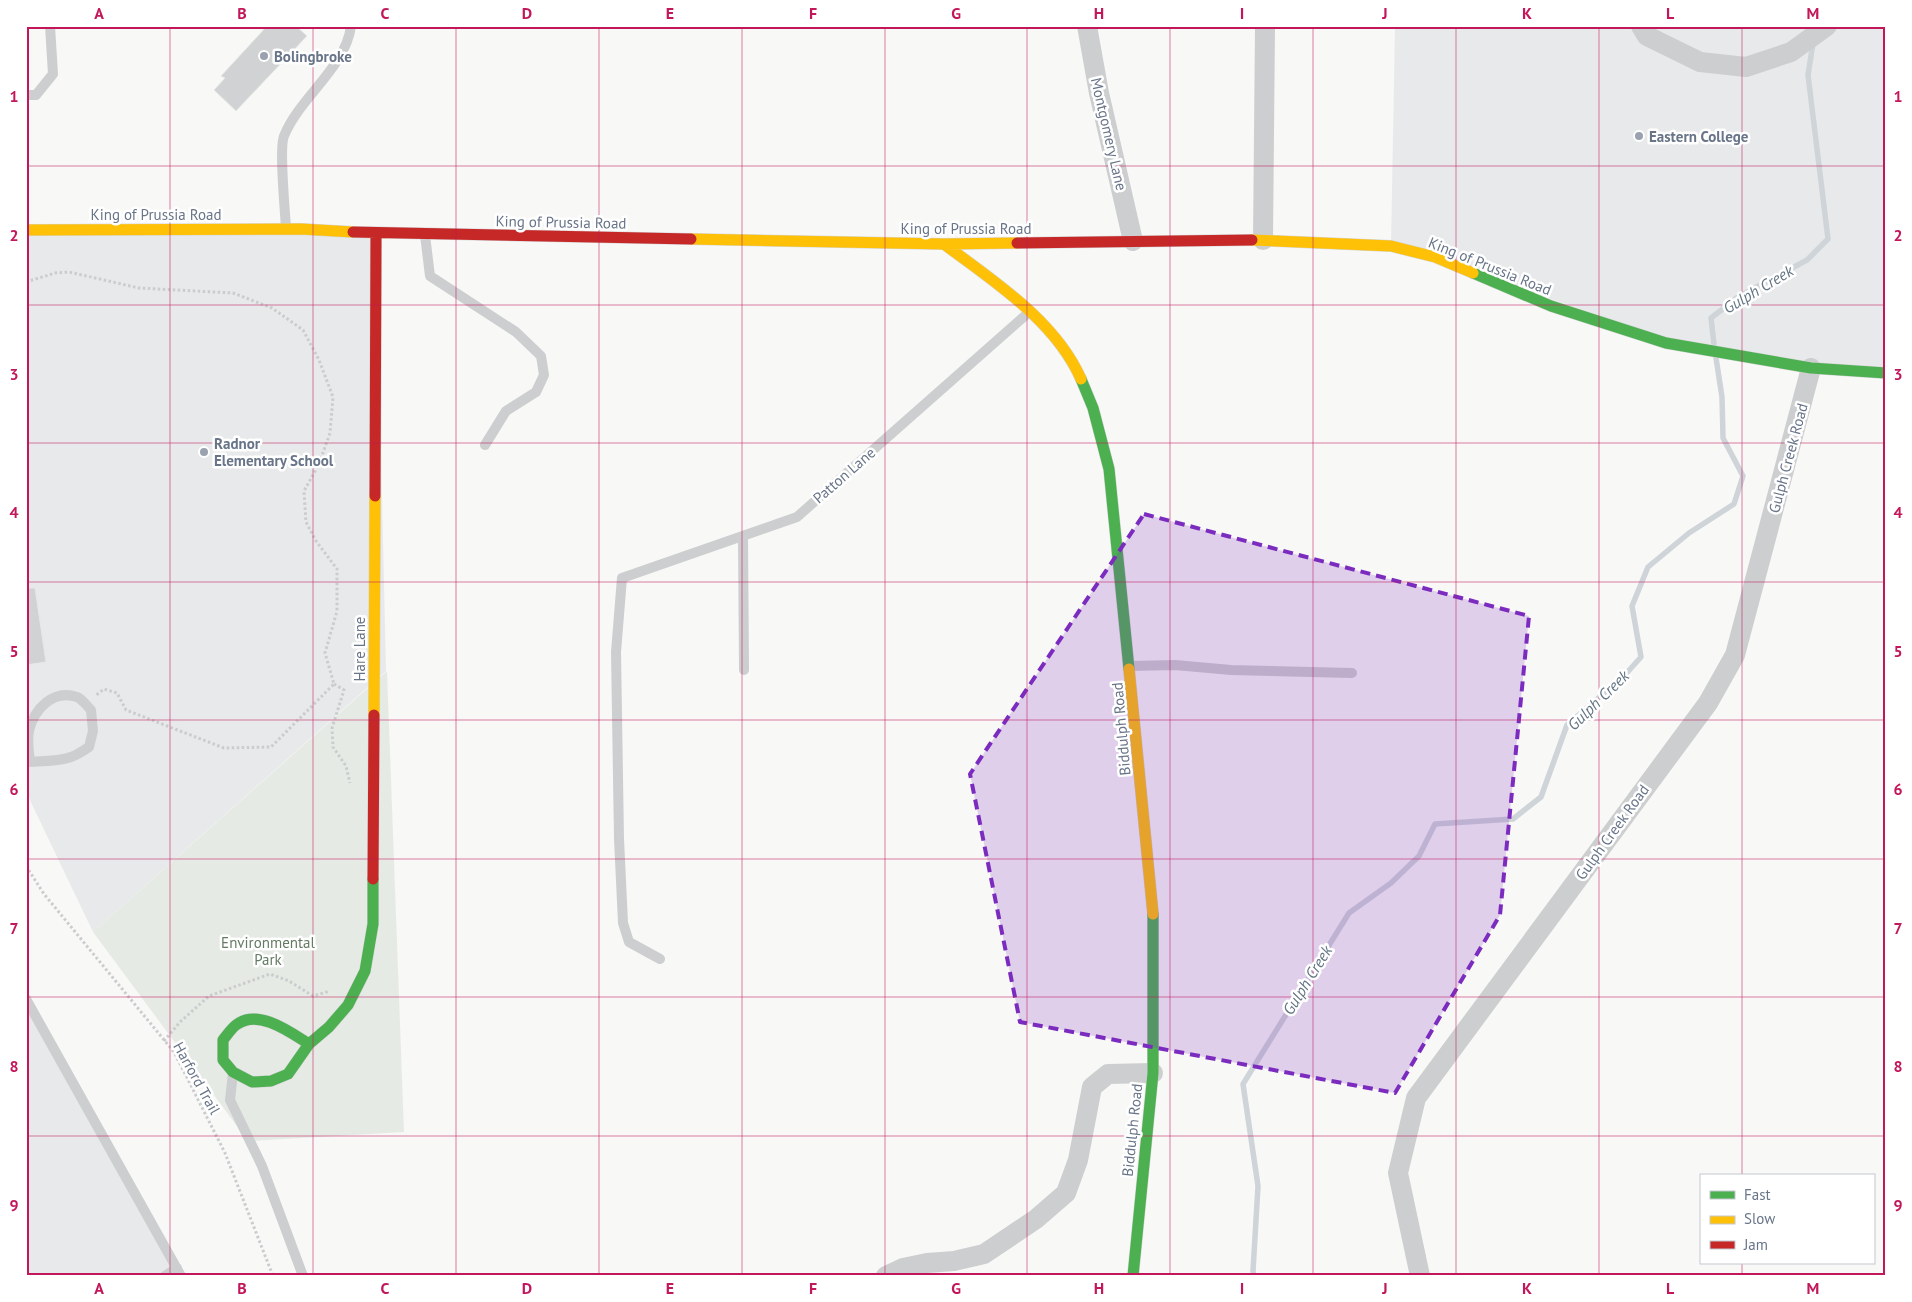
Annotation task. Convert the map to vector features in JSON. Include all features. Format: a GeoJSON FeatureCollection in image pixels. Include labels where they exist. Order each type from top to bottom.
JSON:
{"type":"FeatureCollection","features":[{"type":"Feature","properties":{"kind":"street","name":"Montgomery Lane"},"geometry":{"type":"LineString","coordinates":[[1087,26],[1099,93],[1133,241]]}},
{"type":"Feature","properties":{"kind":"street"},"geometry":{"type":"LineString","coordinates":[[1263,240],[1265,26]]}},
{"type":"Feature","properties":{"kind":"street"},"geometry":{"type":"LineString","coordinates":[[1641,26],[1647,36],[1700,62],[1746,67],[1791,52],[1827,26]]}},
{"type":"Feature","properties":{"kind":"street","name":"King of Prussia Road"},"geometry":{"type":"LineString","coordinates":[[26,230],[286,228],[376,233],[944,244],[1263,240],[1390,246],[1435,257],[1551,306],[1607,326],[1666,343],[1811,368],[1886,373]]}},
{"type":"Feature","properties":{"kind":"street","name":"Hare Lane"},"geometry":{"type":"LineString","coordinates":[[233,1072],[252,1082],[271,1081],[288,1074],[309,1044],[329,1027],[348,1005],[365,971],[373,924],[376,233]]}},
{"type":"Feature","properties":{"kind":"street","name":"Biddulph Road"},"geometry":{"type":"LineString","coordinates":[[944,244],[1030,311],[1067,353],[1090,398],[1109,469],[1153,907],[1153,1072],[1133,1276]]}},
{"type":"Feature","properties":{"kind":"street","name":"Gulph Creek Road"},"geometry":{"type":"LineString","coordinates":[[1420,1276],[1398,1173],[1416,1098],[1708,703],[1735,655],[1811,368]]}},
{"type":"Feature","properties":{"kind":"street"},"geometry":{"type":"LineString","coordinates":[[233,1072],[223,1060],[223,1040],[238,1023],[256,1020],[275,1024],[309,1044]]}},
{"type":"Feature","properties":{"kind":"street"},"geometry":{"type":"LineString","coordinates":[[886,1276],[903,1268],[927,1263],[954,1261],[984,1254],[1036,1219],[1066,1193],[1078,1160],[1092,1087],[1108,1074],[1153,1072]]}},
{"type":"Feature","properties":{"kind":"lane"},"geometry":{"type":"LineString","coordinates":[[26,95],[36,95],[53,74],[50,26]]}},
{"type":"Feature","properties":{"kind":"lane"},"geometry":{"type":"LineString","coordinates":[[286,228],[282,138],[291,122],[346,48],[351,26]]}},
{"type":"Feature","properties":{"kind":"lane"},"geometry":{"type":"LineString","coordinates":[[425,234],[430,276],[516,332],[541,356],[544,376],[536,392],[506,411],[485,445]]}},
{"type":"Feature","properties":{"kind":"lane","name":"Patton Lane"},"geometry":{"type":"LineString","coordinates":[[660,959],[629,942],[623,922],[619,839],[616,652],[622,578],[797,517],[1030,311]]}},
{"type":"Feature","properties":{"kind":"lane"},"geometry":{"type":"LineString","coordinates":[[743,536],[744,670]]}},
{"type":"Feature","properties":{"kind":"lane"},"geometry":{"type":"LineString","coordinates":[[1129,666],[1175,665],[1231,670],[1352,673]]}},
{"type":"Feature","properties":{"kind":"lane"},"geometry":{"type":"LineString","coordinates":[[59,696],[78,697],[91,710],[93,732],[89,748],[69,758],[28,762],[30,730],[33,719],[43,704],[50,698],[59,696]]}},
{"type":"Feature","properties":{"kind":"lane"},"geometry":{"type":"LineString","coordinates":[[26,1000],[179,1272],[165,1276]]}},
{"type":"Feature","properties":{"kind":"lane"},"geometry":{"type":"LineString","coordinates":[[233,1072],[230,1100],[262,1166],[302,1276]]}},
{"type":"Feature","properties":{"kind":"path"},"geometry":{"type":"LineString","coordinates":[[26,282],[55,273],[69,272],[139,288],[233,293],[272,308],[303,330],[319,360],[333,398],[330,433],[319,464],[304,491],[306,522],[316,541],[337,569],[337,611],[325,654],[334,684],[344,690],[332,728],[333,747],[346,766],[350,784]]}},
{"type":"Feature","properties":{"kind":"path"},"geometry":{"type":"LineString","coordinates":[[85,704],[104,689],[116,693],[126,710],[224,748],[271,747],[334,684]]}},
{"type":"Feature","properties":{"kind":"path","name":"Harford Trail"},"geometry":{"type":"LineString","coordinates":[[26,866],[44,894],[174,1052],[225,1153],[273,1276]]}},
{"type":"Feature","properties":{"kind":"path"},"geometry":{"type":"LineString","coordinates":[[164,1042],[180,1022],[209,996],[270,974],[289,980],[313,996],[332,990]]}},
{"type":"Feature","properties":{"kind":"highlighted area"},"geometry":{"type":"Polygon","coordinates":[[[1144,514],[1529,616],[1500,915],[1395,1093],[1020,1022],[970,774],[1144,514]]]}},
{"type":"Feature","properties":{"kind":"shaded area","name":"Eastern College"},"geometry":{"type":"Polygon","coordinates":[[[1395,26],[1886,26],[1886,373],[1703,350],[1391,246],[1395,26]]]}},
{"type":"Feature","properties":{"kind":"shaded area","name":"Radnor Elementary School"},"geometry":{"type":"Polygon","coordinates":[[[26,230],[376,233],[386,671],[93,932],[26,792],[26,230]]]}},
{"type":"Feature","properties":{"kind":"shaded area"},"geometry":{"type":"Polygon","coordinates":[[[26,999],[181,1276],[26,1276],[26,999]]]}},
{"type":"Feature","properties":{"kind":"green space","name":"Environmental Park"},"geometry":{"type":"Polygon","coordinates":[[[387,671],[404,1132],[248,1141],[93,932],[387,671]]]}},
{"type":"Feature","properties":{"kind":"building","name":"Bolingbroke"},"geometry":{"type":"Polygon","coordinates":[[[267,26],[296,26],[307,36],[236,111],[214,90],[225,78],[221,76],[267,26]]]}},
{"type":"Feature","properties":{"kind":"building"},"geometry":{"type":"Polygon","coordinates":[[[26,588],[35,588],[46,662],[26,665],[26,588]]]}},
{"type":"Feature","properties":{"kind":"waterway","name":"Gulph Creek"},"geometry":{"type":"LineString","coordinates":[[1714,344],[1711,318],[1738,297],[1807,260],[1828,239],[1808,75],[1813,43]]}},
{"type":"Feature","properties":{"kind":"waterway","name":"Gulph Creek"},"geometry":{"type":"LineString","coordinates":[[1254,1276],[1258,1186],[1243,1084],[1349,913],[1391,883],[1419,856],[1435,824],[1513,819],[1541,797],[1567,725],[1624,676],[1641,657],[1632,606],[1648,567],[1689,533],[1734,504],[1743,476],[1723,438],[1722,397],[1716,358]]}},
{"type":"Feature","properties":{"kind":"traffic: fast"},"geometry":{"type":"LineString","coordinates":[[1473,273],[1551,306],[1666,343],[1811,368],[1886,373]]}},
{"type":"Feature","properties":{"kind":"traffic: fast"},"geometry":{"type":"LineString","coordinates":[[1081,379],[1093,408],[1109,469],[1129,669]]}},
{"type":"Feature","properties":{"kind":"traffic: fast"},"geometry":{"type":"LineString","coordinates":[[309,1044],[283,1028],[264,1020],[245,1020],[236,1025],[223,1040],[223,1060],[233,1072],[252,1082],[271,1081],[288,1074],[309,1044],[329,1027],[348,1005],[365,971],[373,924],[373,879]]}},
{"type":"Feature","properties":{"kind":"traffic: fast"},"geometry":{"type":"LineString","coordinates":[[1133,1276],[1153,1073],[1153,914]]}},
{"type":"Feature","properties":{"kind":"traffic: slow"},"geometry":{"type":"LineString","coordinates":[[26,230],[301,229],[353,232]]}},
{"type":"Feature","properties":{"kind":"traffic: slow"},"geometry":{"type":"LineString","coordinates":[[691,239],[944,244],[1017,243]]}},
{"type":"Feature","properties":{"kind":"traffic: slow"},"geometry":{"type":"LineString","coordinates":[[1252,240],[1391,246],[1435,257],[1473,273]]}},
{"type":"Feature","properties":{"kind":"traffic: slow"},"geometry":{"type":"LineString","coordinates":[[944,244],[1002,287],[1039,320],[1056,338],[1070,358],[1081,379]]}},
{"type":"Feature","properties":{"kind":"traffic: slow"},"geometry":{"type":"LineString","coordinates":[[374,715],[375,496]]}},
{"type":"Feature","properties":{"kind":"traffic: slow"},"geometry":{"type":"LineString","coordinates":[[1129,669],[1153,914]]}},
{"type":"Feature","properties":{"kind":"traffic: jam"},"geometry":{"type":"LineString","coordinates":[[353,232],[691,239]]}},
{"type":"Feature","properties":{"kind":"traffic: jam"},"geometry":{"type":"LineString","coordinates":[[375,496],[376,233]]}},
{"type":"Feature","properties":{"kind":"traffic: jam"},"geometry":{"type":"LineString","coordinates":[[1017,243],[1252,240]]}},
{"type":"Feature","properties":{"kind":"traffic: jam"},"geometry":{"type":"LineString","coordinates":[[373,879],[374,715]]}},
{"type":"Feature","properties":{"kind":"place","name":"Bolingbroke"},"geometry":{"type":"Point","coordinates":[264,56]}},
{"type":"Feature","properties":{"kind":"place","name":"Eastern College"},"geometry":{"type":"Point","coordinates":[1639,136]}},
{"type":"Feature","properties":{"kind":"place","name":"Radnor Elementary School"},"geometry":{"type":"Point","coordinates":[204,452]}}]}
